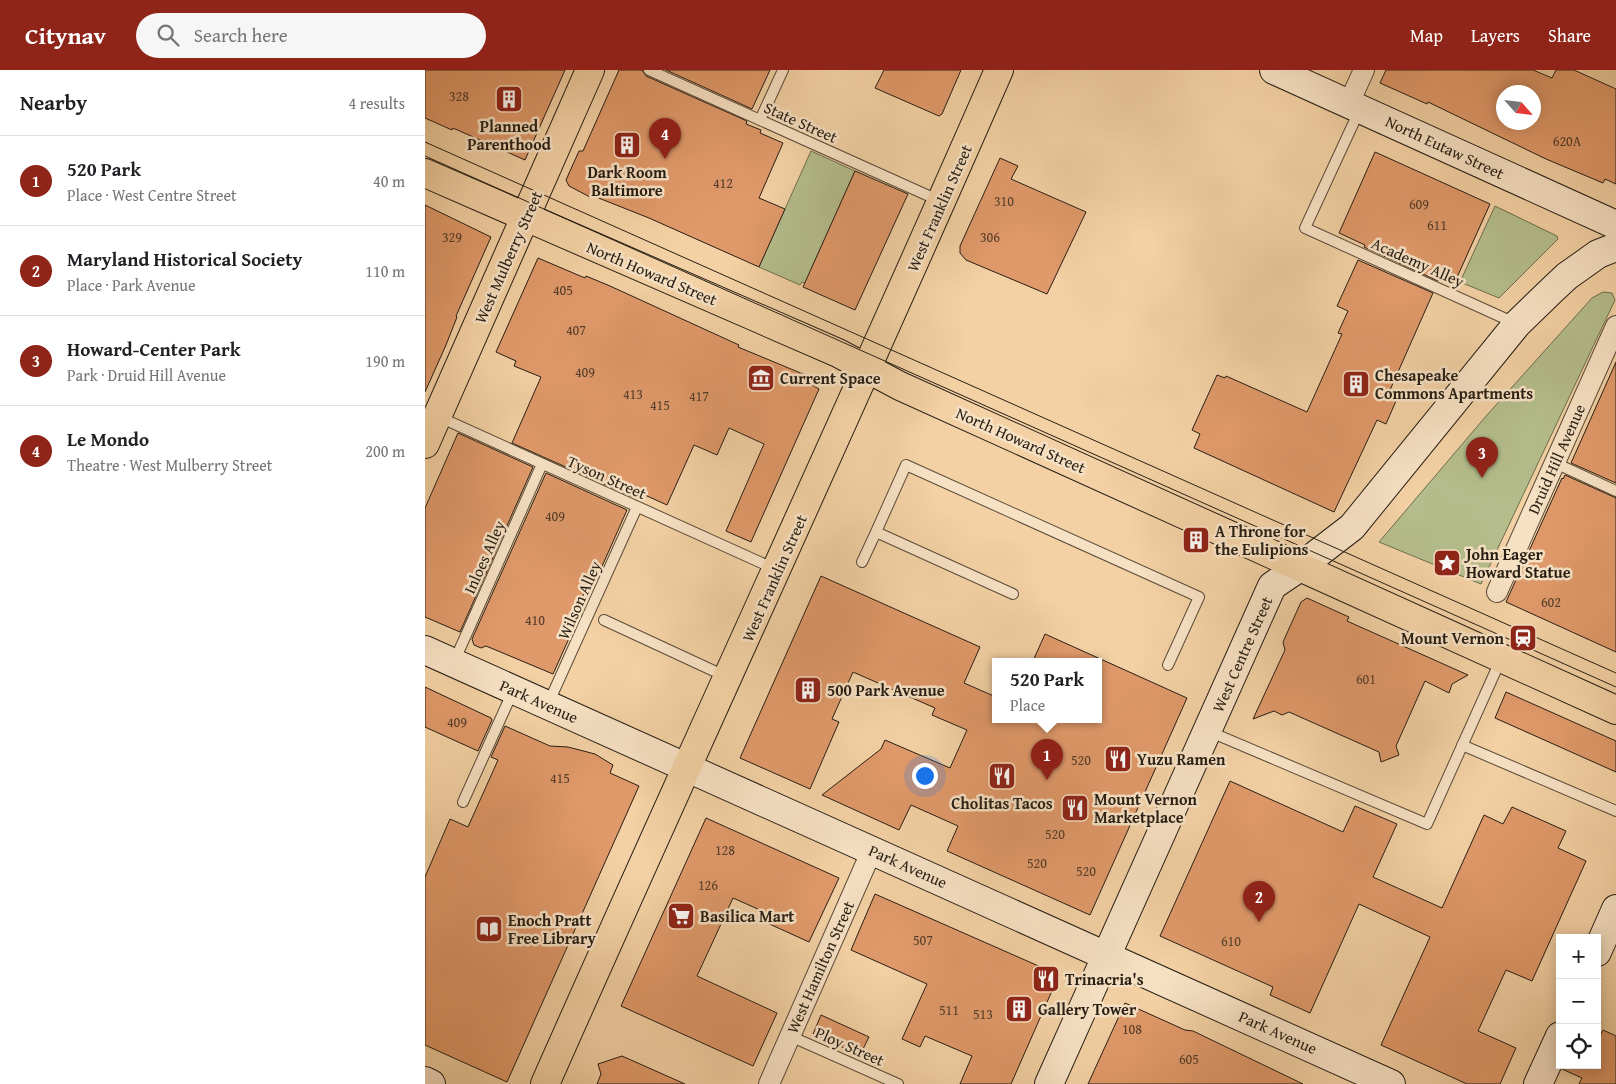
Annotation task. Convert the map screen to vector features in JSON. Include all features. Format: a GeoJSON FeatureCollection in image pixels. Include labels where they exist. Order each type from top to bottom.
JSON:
{"type":"FeatureCollection","features":[{"type":"Feature","properties":{"kind":"main road","name":"West Mulberry Street"},"geometry":{"type":"LineString","coordinates":[[425,444],[431,413],[526,218],[590,70]]}},
{"type":"Feature","properties":{"kind":"main road","name":"West Franklin Street"},"geometry":{"type":"LineString","coordinates":[[545,1084],[685,767],[777,570],[999,70]]}},
{"type":"Feature","properties":{"kind":"main road","name":"North Howard Street"},"geometry":{"type":"LineString","coordinates":[[425,173],[839,353],[866,369],[1616,710]]}},
{"type":"Feature","properties":{"kind":"street","name":"North Eutaw Street"},"geometry":{"type":"LineString","coordinates":[[1274,70],[1616,225]]}},
{"type":"Feature","properties":{"kind":"street"},"geometry":{"type":"LineString","coordinates":[[1355,106],[1364,70]]}},
{"type":"Feature","properties":{"kind":"street","name":"West Centre Street"},"geometry":{"type":"LineString","coordinates":[[1049,1084],[1272,586],[1352,527],[1517,324],[1567,276],[1598,254],[1616,247]]}},
{"type":"Feature","properties":{"kind":"street","name":"Druid Hill Avenue"},"geometry":{"type":"LineString","coordinates":[[1497,592],[1616,326]]}},
{"type":"Feature","properties":{"kind":"street","name":"Park Avenue"},"geometry":{"type":"LineString","coordinates":[[425,650],[1391,1084]]}},
{"type":"Feature","properties":{"kind":"street","name":"West Hamilton Street"},"geometry":{"type":"LineString","coordinates":[[769,1084],[872,850]]}},
{"type":"Feature","properties":{"kind":"street"},"geometry":{"type":"LineString","coordinates":[[1606,943],[1616,909]]}},
{"type":"Feature","properties":{"kind":"street"},"geometry":{"type":"LineString","coordinates":[[1538,1084],[1556,1045]]}},
{"type":"Feature","properties":{"kind":"street"},"geometry":{"type":"LineString","coordinates":[[425,1081],[431,1084]]}},
{"type":"Feature","properties":{"kind":"lane","name":"State Street"},"geometry":{"type":"LineString","coordinates":[[649,70],[941,202]]}},
{"type":"Feature","properties":{"kind":"lane"},"geometry":{"type":"LineString","coordinates":[[760,120],[783,70]]}},
{"type":"Feature","properties":{"kind":"lane","name":"Academy Alley"},"geometry":{"type":"LineString","coordinates":[[1355,106],[1305,228],[1517,324]]}},
{"type":"Feature","properties":{"kind":"lane","name":"Tyson Street"},"geometry":{"type":"LineString","coordinates":[[431,413],[777,570]]}},
{"type":"Feature","properties":{"kind":"lane"},"geometry":{"type":"LineString","coordinates":[[1555,463],[1616,491]]}},
{"type":"Feature","properties":{"kind":"lane","name":"Inloes Alley"},"geometry":{"type":"LineString","coordinates":[[453,662],[542,464]]}},
{"type":"Feature","properties":{"kind":"lane"},"geometry":{"type":"LineString","coordinates":[[862,562],[906,465],[1199,597],[1168,665]]}},
{"type":"Feature","properties":{"kind":"lane","name":"Wilson Alley"},"geometry":{"type":"LineString","coordinates":[[548,705],[637,507]]}},
{"type":"Feature","properties":{"kind":"lane"},"geometry":{"type":"LineString","coordinates":[[876,532],[1013,594]]}},
{"type":"Feature","properties":{"kind":"lane"},"geometry":{"type":"LineString","coordinates":[[604,620],[728,677]]}},
{"type":"Feature","properties":{"kind":"lane"},"geometry":{"type":"LineString","coordinates":[[1207,731],[1427,824],[1501,659]]}},
{"type":"Feature","properties":{"kind":"lane"},"geometry":{"type":"LineString","coordinates":[[463,802],[514,690]]}},
{"type":"Feature","properties":{"kind":"lane"},"geometry":{"type":"LineString","coordinates":[[1462,745],[1616,811]]}},
{"type":"Feature","properties":{"kind":"lane","name":"Ploy Street"},"geometry":{"type":"LineString","coordinates":[[789,1036],[898,1084]]}},
{"type":"Feature","properties":{"kind":"green space"},"geometry":{"type":"Polygon","coordinates":[[[811,151],[855,171],[805,283],[802,282],[800,285],[759,267],[811,151]]]}},
{"type":"Feature","properties":{"kind":"green space"},"geometry":{"type":"Polygon","coordinates":[[[1495,206],[1557,236],[1558,239],[1499,298],[1460,282],[1495,206]]]}},
{"type":"Feature","properties":{"kind":"green space"},"geometry":{"type":"Polygon","coordinates":[[[1603,292],[1612,293],[1615,300],[1481,584],[1379,542],[1487,415],[1592,298],[1603,292]]]}},
{"type":"Feature","properties":{"kind":"building","name":"Planned Parenthood"},"geometry":{"type":"Polygon","coordinates":[[[425,70],[565,70],[525,160],[453,128],[452,130],[425,118],[425,70]]]}},
{"type":"Feature","properties":{"kind":"building"},"geometry":{"type":"Polygon","coordinates":[[[619,70],[642,70],[646,76],[747,121],[746,124],[761,130],[760,133],[783,143],[759,198],[785,209],[759,267],[649,218],[591,195],[590,197],[569,186],[566,180],[579,151],[583,151],[619,70]]]}},
{"type":"Feature","properties":{"kind":"building"},"geometry":{"type":"Polygon","coordinates":[[[666,70],[770,70],[752,109],[666,70]]]}},
{"type":"Feature","properties":{"kind":"building"},"geometry":{"type":"Polygon","coordinates":[[[884,70],[961,70],[942,114],[939,116],[875,88],[884,70]]]}},
{"type":"Feature","properties":{"kind":"building"},"geometry":{"type":"Polygon","coordinates":[[[1386,70],[1533,70],[1552,78],[1556,70],[1574,70],[1616,89],[1616,184],[1605,179],[1603,183],[1546,159],[1428,102],[1427,104],[1380,83],[1386,70]]]}},
{"type":"Feature","properties":{"kind":"building"},"geometry":{"type":"Polygon","coordinates":[[[1375,152],[1490,204],[1454,284],[1439,278],[1438,281],[1364,247],[1365,245],[1339,233],[1375,152]]]}},
{"type":"Feature","properties":{"kind":"building"},"geometry":{"type":"Polygon","coordinates":[[[1000,158],[1018,166],[1011,179],[1086,212],[1047,294],[966,260],[960,253],[960,246],[1000,158]]]}},
{"type":"Feature","properties":{"kind":"building"},"geometry":{"type":"Polygon","coordinates":[[[855,171],[908,194],[855,310],[803,287],[855,171]]]}},
{"type":"Feature","properties":{"kind":"building"},"geometry":{"type":"Polygon","coordinates":[[[425,205],[491,237],[425,392],[425,205]]]}},
{"type":"Feature","properties":{"kind":"building"},"geometry":{"type":"Polygon","coordinates":[[[538,258],[585,278],[586,276],[610,286],[739,345],[738,347],[815,379],[812,385],[819,389],[751,542],[726,531],[764,444],[729,428],[717,455],[694,445],[667,505],[636,491],[633,497],[512,443],[541,377],[514,366],[516,361],[496,352],[538,258]]]}},
{"type":"Feature","properties":{"kind":"building","name":"Chesapeake Commons Apartments"},"geometry":{"type":"Polygon","coordinates":[[[1358,260],[1433,293],[1390,390],[1399,394],[1386,424],[1377,420],[1334,512],[1194,448],[1200,434],[1192,430],[1217,375],[1225,378],[1226,376],[1307,412],[1342,334],[1338,333],[1348,311],[1337,306],[1358,260]]]}},
{"type":"Feature","properties":{"kind":"building"},"geometry":{"type":"Polygon","coordinates":[[[1616,362],[1616,483],[1571,463],[1616,362]]]}},
{"type":"Feature","properties":{"kind":"building"},"geometry":{"type":"Polygon","coordinates":[[[458,433],[533,467],[460,632],[425,617],[425,508],[458,433]]]}},
{"type":"Feature","properties":{"kind":"building"},"geometry":{"type":"Polygon","coordinates":[[[546,473],[627,510],[596,580],[591,578],[572,620],[574,621],[569,634],[571,634],[553,674],[486,646],[481,648],[474,645],[472,639],[546,473]]]}},
{"type":"Feature","properties":{"kind":"building"},"geometry":{"type":"Polygon","coordinates":[[[1565,475],[1616,498],[1616,652],[1506,602],[1565,475]]]}},
{"type":"Feature","properties":{"kind":"building"},"geometry":{"type":"Polygon","coordinates":[[[821,576],[980,647],[964,683],[992,695],[992,723],[1102,723],[1102,660],[1187,698],[1090,915],[947,851],[958,826],[911,805],[899,830],[822,795],[881,749],[885,740],[950,768],[967,730],[932,715],[935,708],[853,672],[832,719],[839,722],[810,789],[740,758],[821,576]]]}},
{"type":"Feature","properties":{"kind":"building"},"geometry":{"type":"Polygon","coordinates":[[[1307,598],[1349,617],[1347,621],[1468,675],[1452,684],[1449,693],[1425,681],[1396,746],[1399,755],[1381,762],[1379,752],[1289,712],[1282,715],[1274,711],[1253,719],[1285,650],[1283,642],[1301,602],[1307,598]]]}},
{"type":"Feature","properties":{"kind":"building"},"geometry":{"type":"Polygon","coordinates":[[[1045,634],[1098,658],[1034,658],[1045,634]]]}},
{"type":"Feature","properties":{"kind":"building"},"geometry":{"type":"Polygon","coordinates":[[[425,687],[491,718],[492,720],[478,751],[425,727],[425,687]]]}},
{"type":"Feature","properties":{"kind":"building"},"geometry":{"type":"Polygon","coordinates":[[[1506,692],[1616,741],[1616,772],[1495,718],[1506,692]]]}},
{"type":"Feature","properties":{"kind":"building","name":"Enoch Pratt Free Library"},"geometry":{"type":"Polygon","coordinates":[[[505,726],[550,746],[568,747],[595,754],[613,765],[610,773],[639,786],[507,1082],[425,1045],[425,877],[450,819],[468,827],[498,760],[491,757],[505,726]]]}},
{"type":"Feature","properties":{"kind":"building"},"geometry":{"type":"Polygon","coordinates":[[[1230,781],[1343,832],[1355,806],[1397,824],[1373,877],[1442,908],[1484,815],[1503,824],[1512,807],[1566,831],[1558,848],[1586,861],[1532,981],[1506,970],[1478,1031],[1516,1048],[1500,1084],[1467,1084],[1381,1045],[1430,937],[1359,904],[1310,1013],[1270,995],[1273,987],[1160,936],[1230,781]]]}},
{"type":"Feature","properties":{"kind":"building"},"geometry":{"type":"Polygon","coordinates":[[[706,818],[839,878],[809,942],[765,922],[769,914],[733,898],[697,976],[777,1013],[753,1066],[621,1006],[706,818]]]}},
{"type":"Feature","properties":{"kind":"building"},"geometry":{"type":"Polygon","coordinates":[[[875,894],[1059,975],[1011,1084],[960,1084],[972,1056],[925,1036],[920,1047],[902,1039],[927,984],[851,950],[875,894]]]}},
{"type":"Feature","properties":{"kind":"building"},"geometry":{"type":"Polygon","coordinates":[[[1125,1003],[1185,1030],[1193,1031],[1303,1084],[1088,1084],[1125,1003]]]}},
{"type":"Feature","properties":{"kind":"building"},"geometry":{"type":"Polygon","coordinates":[[[821,1015],[869,1037],[860,1055],[813,1034],[821,1015]]]}},
{"type":"Feature","properties":{"kind":"building"},"geometry":{"type":"Polygon","coordinates":[[[1603,1030],[1616,1036],[1616,1084],[1579,1084],[1582,1078],[1562,1069],[1601,1069],[1601,1034],[1603,1030]]]}},
{"type":"Feature","properties":{"kind":"building"},"geometry":{"type":"Polygon","coordinates":[[[622,1056],[685,1084],[597,1084],[601,1074],[598,1064],[622,1056]]]}},
{"type":"Feature","properties":{"kind":"tram line"},"geometry":{"type":"LineString","coordinates":[[425,142],[1616,673]]}},
{"type":"Feature","properties":{"kind":"tram line"},"geometry":{"type":"LineString","coordinates":[[425,156],[1616,687]]}},
{"type":"Feature","properties":{"kind":"place","name":"Planned Parenthood"},"geometry":{"type":"Point","coordinates":[509,99]}},
{"type":"Feature","properties":{"kind":"place","name":"Dark Room Baltimore"},"geometry":{"type":"Point","coordinates":[627,145]}},
{"type":"Feature","properties":{"kind":"place","name":"Le Mondo"},"geometry":{"type":"Point","coordinates":[665,159]}},
{"type":"Feature","properties":{"kind":"place","name":"Current Space"},"geometry":{"type":"Point","coordinates":[761,378]}},
{"type":"Feature","properties":{"kind":"place","name":"Chesapeake Commons Apartments"},"geometry":{"type":"Point","coordinates":[1356,384]}},
{"type":"Feature","properties":{"kind":"place","name":"Howard-Center Park"},"geometry":{"type":"Point","coordinates":[1482,478]}},
{"type":"Feature","properties":{"kind":"place","name":"A Throne for the Eulipions"},"geometry":{"type":"Point","coordinates":[1196,540]}},
{"type":"Feature","properties":{"kind":"place","name":"John Eager Howard Statue"},"geometry":{"type":"Point","coordinates":[1447,563]}},
{"type":"Feature","properties":{"kind":"place","name":"Mount Vernon"},"geometry":{"type":"Point","coordinates":[1523,638]}},
{"type":"Feature","properties":{"kind":"place","name":"500 Park Avenue"},"geometry":{"type":"Point","coordinates":[808,690]}},
{"type":"Feature","properties":{"kind":"place","name":"Yuzu Ramen"},"geometry":{"type":"Point","coordinates":[1118,759]}},
{"type":"Feature","properties":{"kind":"place","name":"Cholitas Tacos"},"geometry":{"type":"Point","coordinates":[1002,776]}},
{"type":"Feature","properties":{"kind":"place","name":"520 Park"},"geometry":{"type":"Point","coordinates":[1047,780]}},
{"type":"Feature","properties":{"kind":"place","name":"Mount Vernon Marketplace"},"geometry":{"type":"Point","coordinates":[1075,808]}},
{"type":"Feature","properties":{"kind":"place","name":"Basilica Mart"},"geometry":{"type":"Point","coordinates":[681,916]}},
{"type":"Feature","properties":{"kind":"place","name":"Maryland Historical Society"},"geometry":{"type":"Point","coordinates":[1259,922]}},
{"type":"Feature","properties":{"kind":"place","name":"Enoch Pratt Free Library"},"geometry":{"type":"Point","coordinates":[489,929]}},
{"type":"Feature","properties":{"kind":"place","name":"Trinacria's"},"geometry":{"type":"Point","coordinates":[1046,979]}},
{"type":"Feature","properties":{"kind":"place","name":"Gallery Tower"},"geometry":{"type":"Point","coordinates":[1019,1009]}}]}
